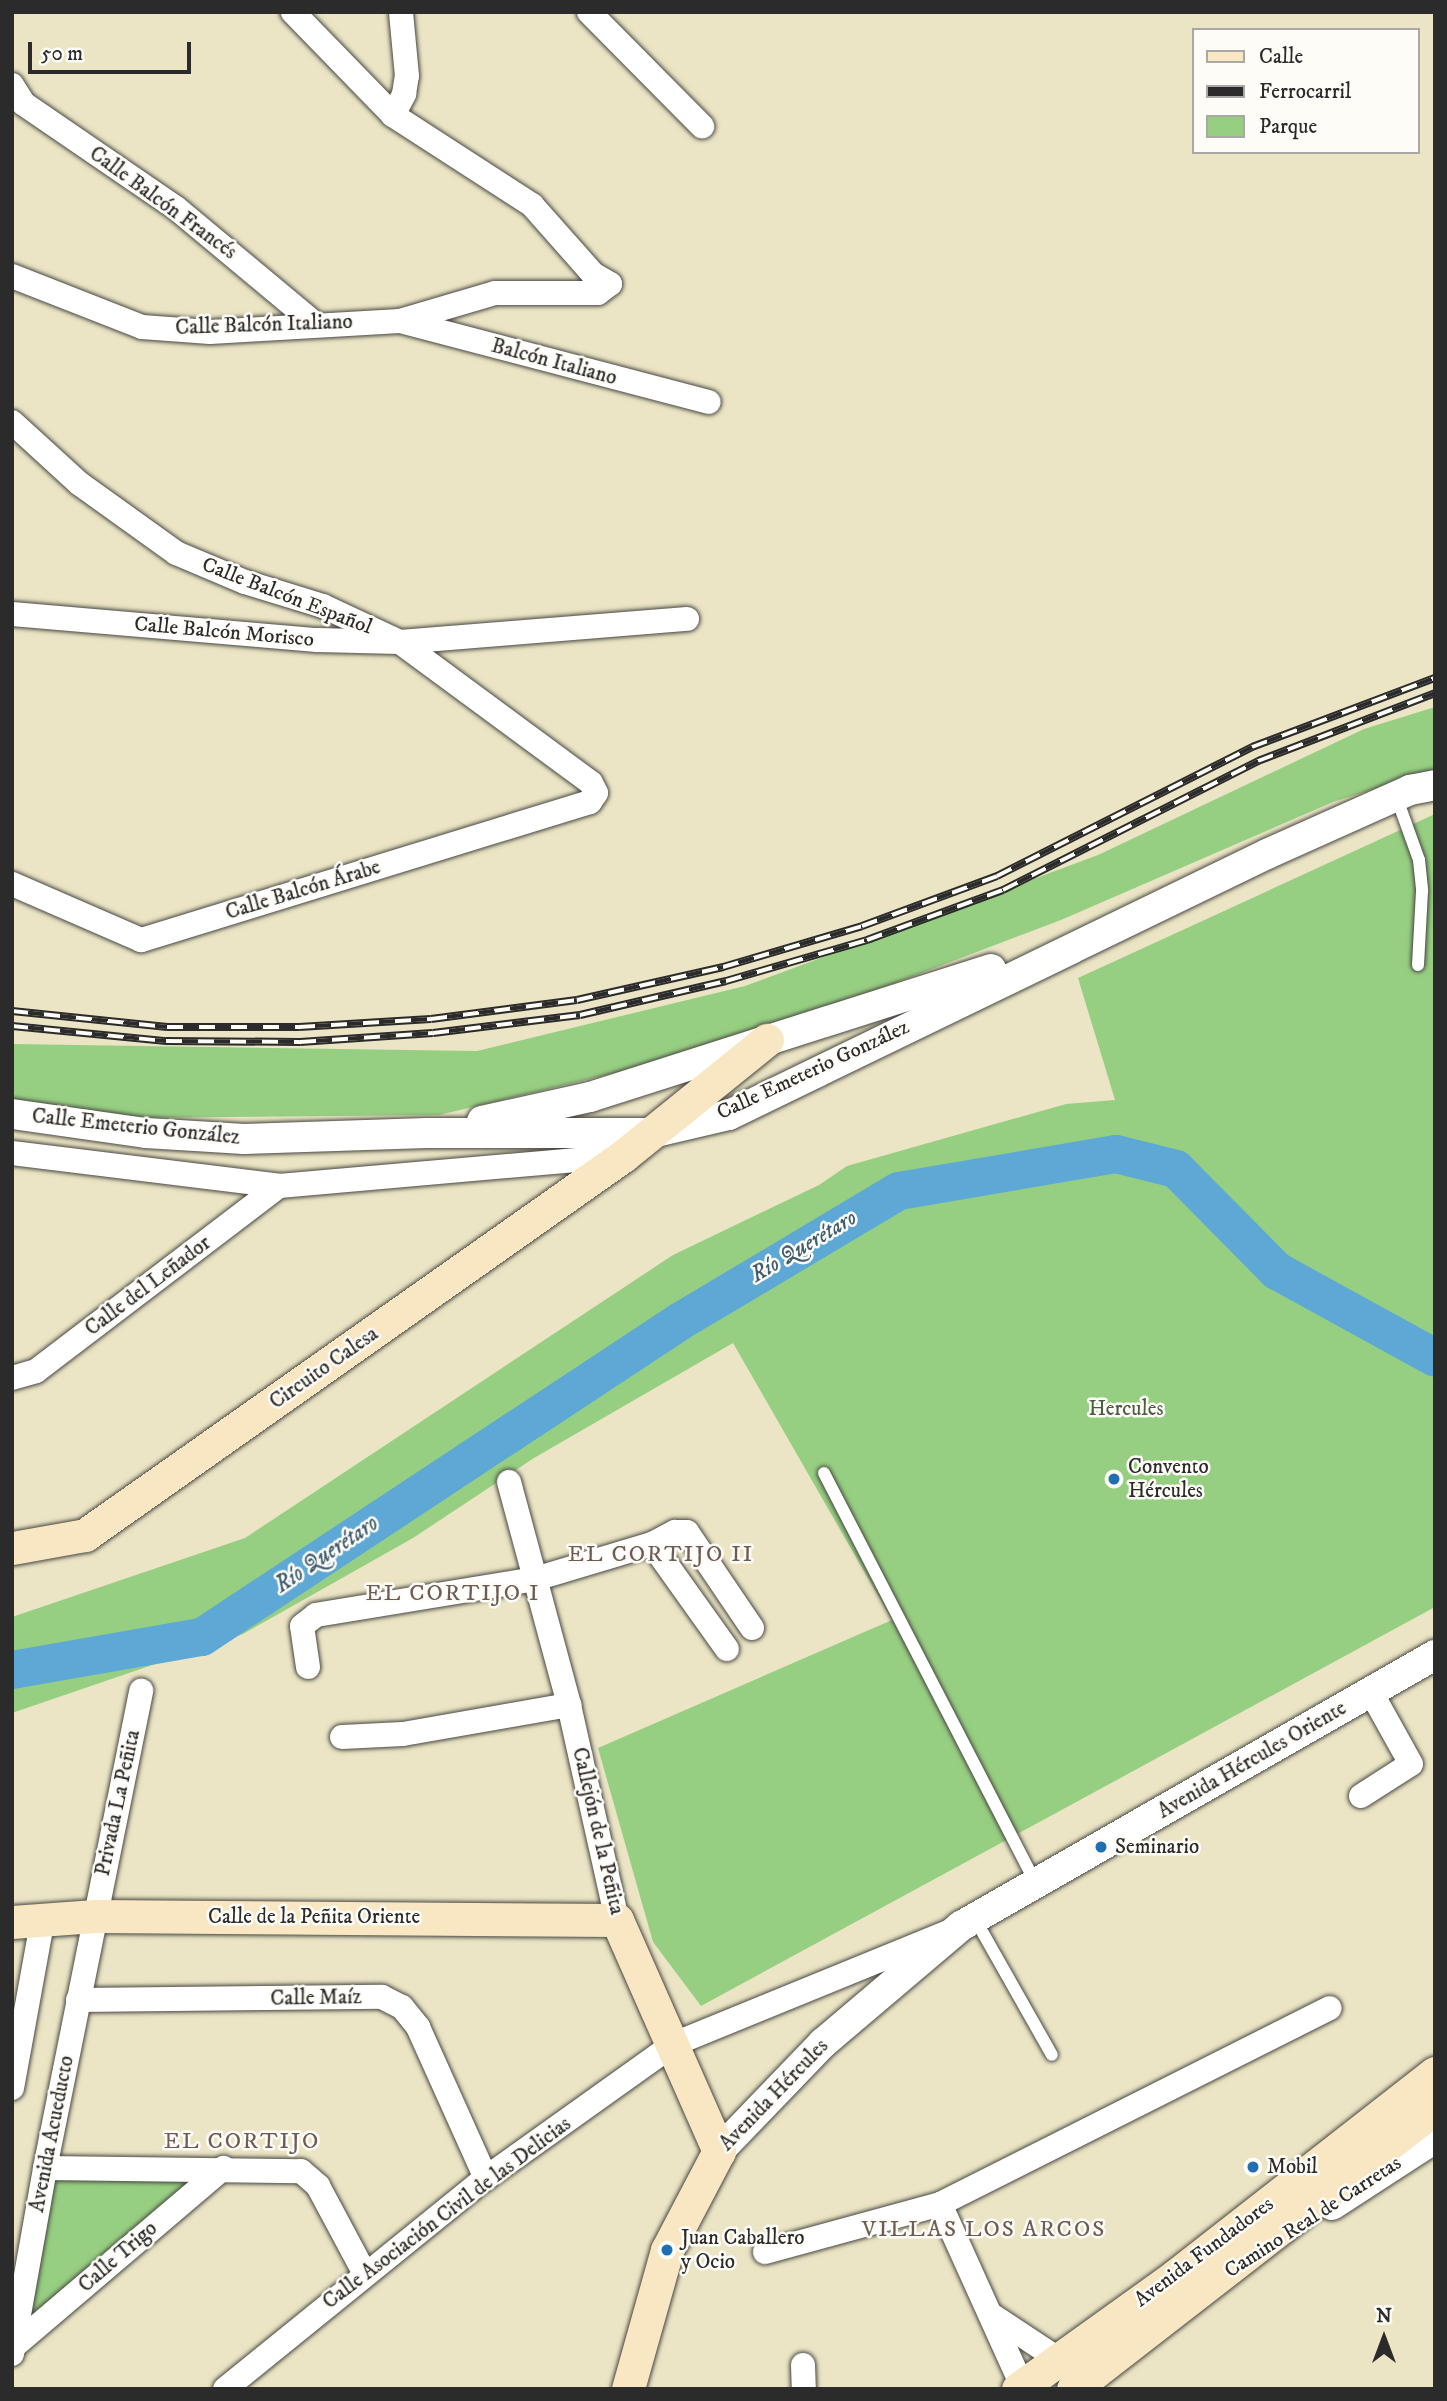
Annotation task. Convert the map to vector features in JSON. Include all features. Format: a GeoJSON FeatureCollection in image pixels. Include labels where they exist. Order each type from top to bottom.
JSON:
{"type":"FeatureCollection","features":[{"type":"Feature","properties":{"kind":"main road","name":"Circuito Calesa"},"geometry":{"type":"LineString","coordinates":[[12,1548],[85,1535],[623,1156],[768,1040]]}},
{"type":"Feature","properties":{"kind":"main road","name":"Calle de la Peñita Oriente"},"geometry":{"type":"LineString","coordinates":[[28,1920],[95,1916],[617,1920]]}},
{"type":"Feature","properties":{"kind":"main road","name":"Callejón de la Peñita"},"geometry":{"type":"LineString","coordinates":[[617,1920],[719,2151]]}},
{"type":"Feature","properties":{"kind":"main road","name":"Avenida Fundadores"},"geometry":{"type":"LineString","coordinates":[[1031,2380],[1175,2276],[1435,2073]]}},
{"type":"Feature","properties":{"kind":"main road","name":"Avenida Fundadores"},"geometry":{"type":"LineString","coordinates":[[1084,2386],[1191,2296],[1435,2108]]}},
{"type":"Feature","properties":{"kind":"main road","name":"Avenida Hércules"},"geometry":{"type":"LineString","coordinates":[[622,2386],[667,2250],[719,2151]]}},
{"type":"Feature","properties":{"kind":"street"},"geometry":{"type":"LineString","coordinates":[[293,12],[393,115],[532,205],[593,274],[610,284],[598,293],[495,293],[400,321]]}},
{"type":"Feature","properties":{"kind":"street"},"geometry":{"type":"LineString","coordinates":[[393,115],[404,94],[407,76],[401,12]]}},
{"type":"Feature","properties":{"kind":"street"},"geometry":{"type":"LineString","coordinates":[[589,12],[702,125]]}},
{"type":"Feature","properties":{"kind":"street","name":"Calle Balcón Francés"},"geometry":{"type":"LineString","coordinates":[[12,85],[24,104],[176,208],[314,323]]}},
{"type":"Feature","properties":{"kind":"street","name":"Calle Balcón Italiano"},"geometry":{"type":"LineString","coordinates":[[12,275],[142,327],[210,332],[314,323],[400,321]]}},
{"type":"Feature","properties":{"kind":"street","name":"Balcón Italiano"},"geometry":{"type":"LineString","coordinates":[[400,321],[709,402]]}},
{"type":"Feature","properties":{"kind":"street","name":"Calle Balcón Español"},"geometry":{"type":"LineString","coordinates":[[12,422],[80,484],[176,553],[245,582],[323,606],[400,642],[591,783],[596,793]]}},
{"type":"Feature","properties":{"kind":"street","name":"Calle Balcón Morisco"},"geometry":{"type":"LineString","coordinates":[[12,614],[317,640],[400,642],[687,619]]}},
{"type":"Feature","properties":{"kind":"street","name":"Calle Emeterio González"},"geometry":{"type":"LineString","coordinates":[[22,1116],[146,1133],[244,1139],[427,1133],[652,1133],[729,1115],[832,1062],[1097,935],[1395,796],[1435,785]]}},
{"type":"Feature","properties":{"kind":"street","name":"Calle Balcón Árabe"},"geometry":{"type":"LineString","coordinates":[[12,884],[141,940],[590,802],[596,793]]}},
{"type":"Feature","properties":{"kind":"street","name":"Calle Emeterio González"},"geometry":{"type":"LineString","coordinates":[[427,1133],[590,1097],[1097,935]]}},
{"type":"Feature","properties":{"kind":"street"},"geometry":{"type":"LineString","coordinates":[[819,1024],[836,1042],[832,1062]]}},
{"type":"Feature","properties":{"kind":"street"},"geometry":{"type":"LineString","coordinates":[[12,1153],[279,1185],[623,1156]]}},
{"type":"Feature","properties":{"kind":"street","name":"Calle del Leñador"},"geometry":{"type":"LineString","coordinates":[[12,1378],[36,1371],[279,1185]]}},
{"type":"Feature","properties":{"kind":"street","name":"Callejón de la Peñita"},"geometry":{"type":"LineString","coordinates":[[509,1482],[569,1705],[617,1920]]}},
{"type":"Feature","properties":{"kind":"street"},"geometry":{"type":"LineString","coordinates":[[308,1667],[302,1626],[305,1619],[535,1579],[652,1545],[675,1532],[687,1532],[752,1628]]}},
{"type":"Feature","properties":{"kind":"street"},"geometry":{"type":"LineString","coordinates":[[652,1545],[727,1649]]}},
{"type":"Feature","properties":{"kind":"street","name":"Avenida Hércules Oriente"},"geometry":{"type":"LineString","coordinates":[[977,1918],[1435,1655]]}},
{"type":"Feature","properties":{"kind":"street","name":"Privada La Peñita"},"geometry":{"type":"LineString","coordinates":[[95,1916],[141,1691]]}},
{"type":"Feature","properties":{"kind":"street"},"geometry":{"type":"LineString","coordinates":[[1361,1796],[1411,1764],[1371,1692]]}},
{"type":"Feature","properties":{"kind":"street"},"geometry":{"type":"LineString","coordinates":[[342,1737],[404,1734],[569,1705]]}},
{"type":"Feature","properties":{"kind":"street","name":"Avenida Acueducto"},"geometry":{"type":"LineString","coordinates":[[13,2350],[44,2168],[95,1916]]}},
{"type":"Feature","properties":{"kind":"street","name":"Calle Asociación Civil de las Delicias"},"geometry":{"type":"LineString","coordinates":[[225,2389],[364,2272],[486,2178],[674,2045],[977,1918]]}},
{"type":"Feature","properties":{"kind":"street","name":"Avenida Hércules"},"geometry":{"type":"LineString","coordinates":[[719,2151],[823,2043],[977,1918]]}},
{"type":"Feature","properties":{"kind":"street"},"geometry":{"type":"LineString","coordinates":[[12,2088],[28,1920]]}},
{"type":"Feature","properties":{"kind":"street","name":"Calle Maíz"},"geometry":{"type":"LineString","coordinates":[[78,2000],[382,1997],[402,2007],[418,2026],[486,2178]]}},
{"type":"Feature","properties":{"kind":"street"},"geometry":{"type":"LineString","coordinates":[[765,2252],[940,2204],[1329,2008]]}},
{"type":"Feature","properties":{"kind":"street","name":"Camino Real de Carretas"},"geometry":{"type":"LineString","coordinates":[[1191,2296],[1435,2138]]}},
{"type":"Feature","properties":{"kind":"street"},"geometry":{"type":"LineString","coordinates":[[44,2168],[301,2171],[318,2186],[364,2272]]}},
{"type":"Feature","properties":{"kind":"street","name":"Calle Trigo"},"geometry":{"type":"LineString","coordinates":[[13,2350],[223,2168]]}},
{"type":"Feature","properties":{"kind":"street"},"geometry":{"type":"LineString","coordinates":[[940,2204],[993,2316],[1031,2380]]}},
{"type":"Feature","properties":{"kind":"street"},"geometry":{"type":"LineString","coordinates":[[993,2316],[1031,2380]]}},
{"type":"Feature","properties":{"kind":"street"},"geometry":{"type":"LineString","coordinates":[[1031,2380],[1084,2386]]}},
{"type":"Feature","properties":{"kind":"lane"},"geometry":{"type":"LineString","coordinates":[[1395,796],[1419,860],[1423,891],[1418,965]]}},
{"type":"Feature","properties":{"kind":"lane"},"geometry":{"type":"LineString","coordinates":[[824,1473],[1037,1884]]}},
{"type":"Feature","properties":{"kind":"lane"},"geometry":{"type":"LineString","coordinates":[[977,1918],[1052,2055]]}},
{"type":"Feature","properties":{"kind":"green space"},"geometry":{"type":"Polygon","coordinates":[[[1435,707],[1435,770],[1333,802],[1061,920],[732,1045],[439,1115],[119,1118],[12,1107],[12,1044],[477,1051],[745,986],[1098,855],[1364,729],[1435,707]]]}},
{"type":"Feature","properties":{"kind":"green space","name":"Hercules"},"geometry":{"type":"Polygon","coordinates":[[[1435,814],[1435,1607],[701,2006],[653,1942],[598,1748],[892,1620],[733,1343],[534,1458],[413,1538],[243,1634],[12,1713],[12,1617],[245,1538],[673,1255],[819,1185],[847,1166],[1066,1104],[1115,1100],[1078,978],[1435,814]]]}},
{"type":"Feature","properties":{"kind":"green space"},"geometry":{"type":"Polygon","coordinates":[[[45,2168],[223,2168],[14,2346],[45,2168]]]}},
{"type":"Feature","properties":{"kind":"waterway","name":"Río Querétaro"},"geometry":{"type":"LineString","coordinates":[[12,1670],[202,1637],[679,1322],[899,1191],[1116,1154],[1176,1169],[1277,1271],[1435,1358]]}},
{"type":"Feature","properties":{"kind":"railway"},"geometry":{"type":"LineString","coordinates":[[12,1011],[167,1027],[299,1027],[431,1019],[577,1000],[723,967],[862,926],[997,876],[1252,747],[1435,678]]}},
{"type":"Feature","properties":{"kind":"railway"},"geometry":{"type":"LineString","coordinates":[[12,1026],[166,1041],[300,1042],[433,1033],[580,1015],[726,981],[867,940],[1003,890],[1258,761],[1435,693]]}},
{"type":"Feature","properties":{"kind":"place","name":"Convento Hércules"},"geometry":{"type":"Point","coordinates":[1114,1479]}},
{"type":"Feature","properties":{"kind":"place","name":"Seminario"},"geometry":{"type":"Point","coordinates":[1101,1847]}},
{"type":"Feature","properties":{"kind":"place","name":"Mobil"},"geometry":{"type":"Point","coordinates":[1253,2167]}},
{"type":"Feature","properties":{"kind":"place","name":"Juan Caballero y Ocio"},"geometry":{"type":"Point","coordinates":[667,2250]}},
{"type":"Feature","properties":{"kind":"district","name":"EL CORTIJO II"},"geometry":{"type":"Point","coordinates":[661,1555]}},
{"type":"Feature","properties":{"kind":"district","name":"EL CORTIJO I"},"geometry":{"type":"Point","coordinates":[453,1594]}},
{"type":"Feature","properties":{"kind":"district","name":"EL CORTIJO"},"geometry":{"type":"Point","coordinates":[242,2142]}},
{"type":"Feature","properties":{"kind":"district","name":"VILLAS LOS ARCOS"},"geometry":{"type":"Point","coordinates":[984,2230]}}]}
